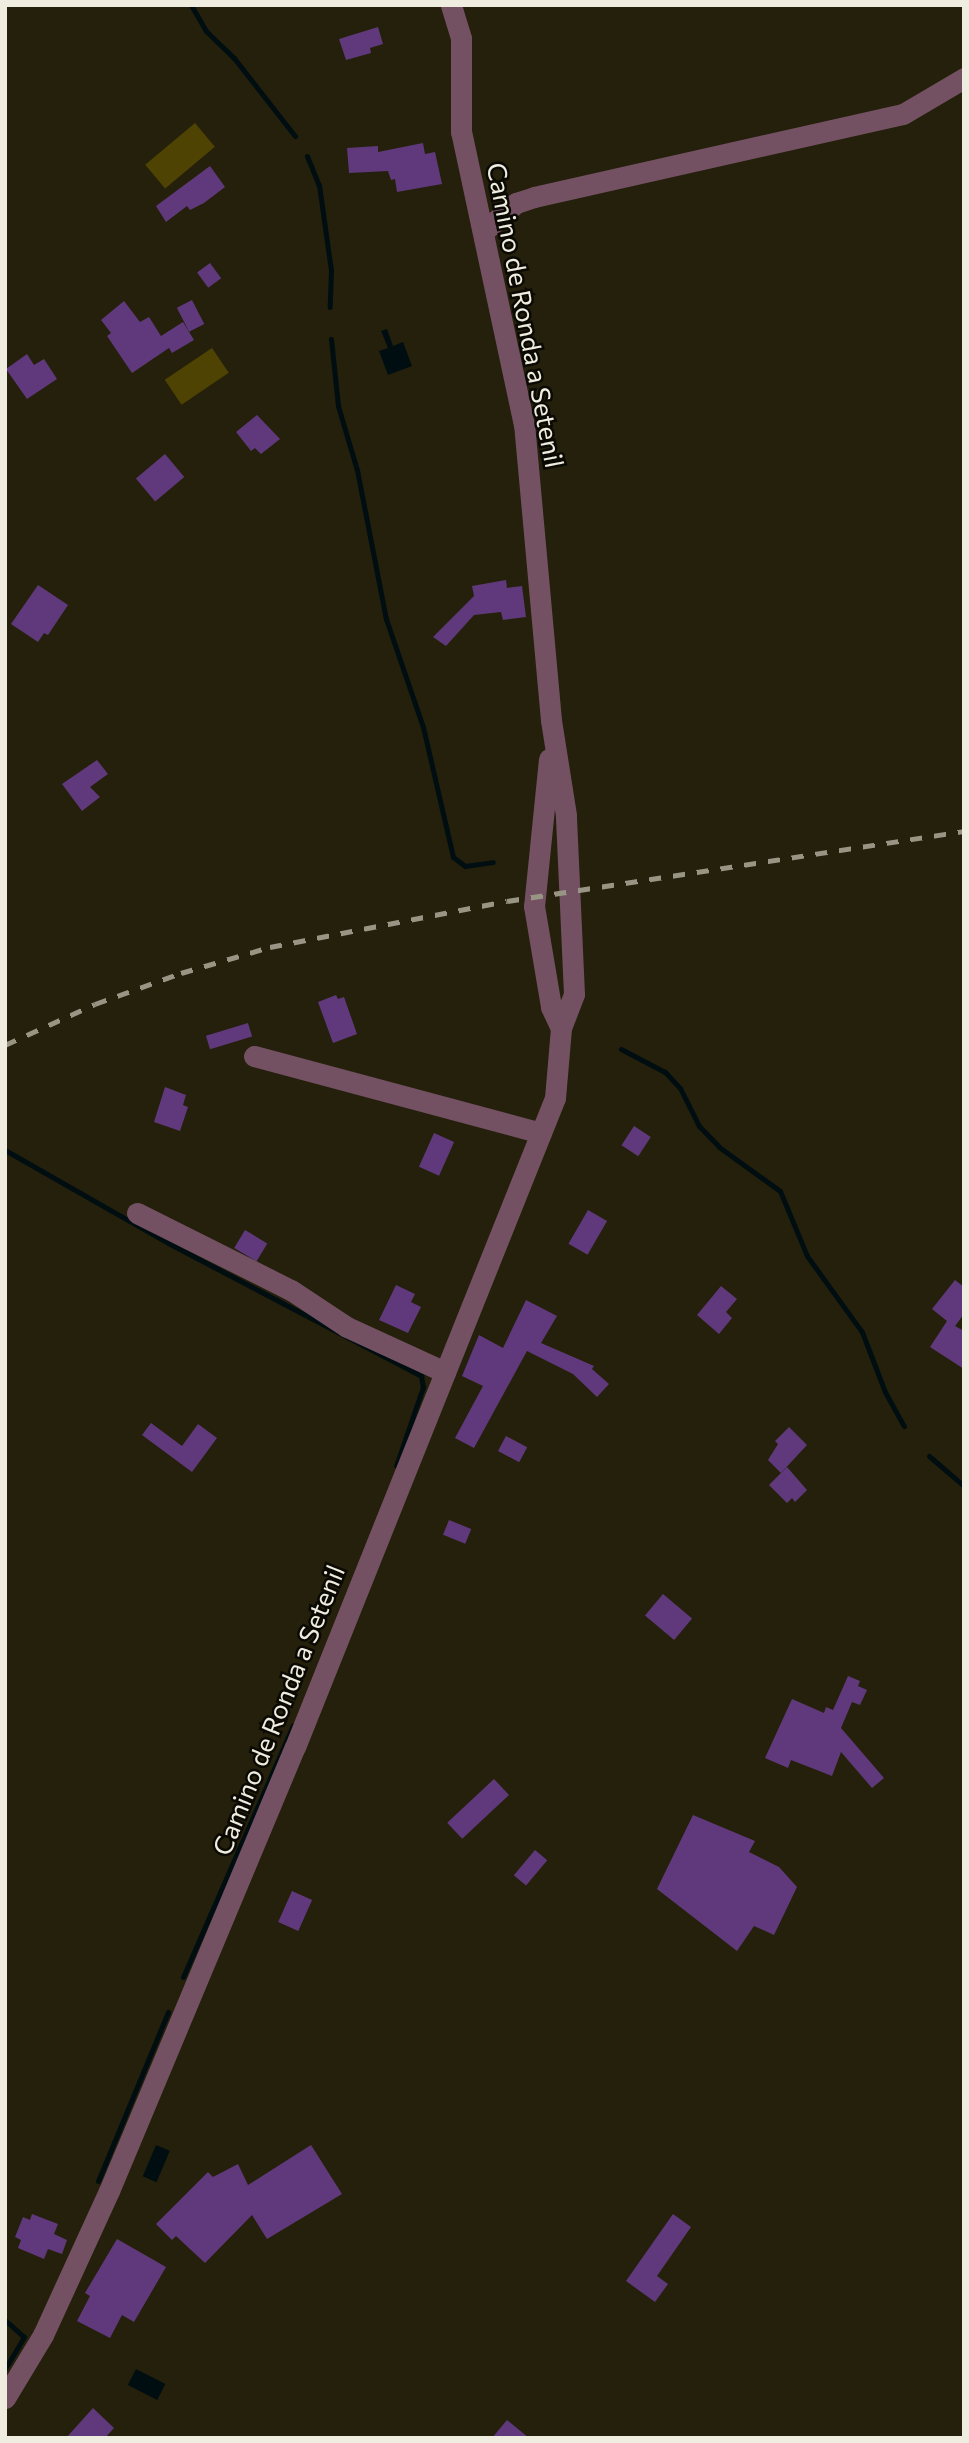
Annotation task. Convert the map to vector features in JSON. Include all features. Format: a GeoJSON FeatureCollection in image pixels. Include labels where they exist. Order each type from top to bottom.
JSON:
{"type":"FeatureCollection","features":[{"type":"Feature","properties":{"kind":"street","name":"Camino de Ronda a Setenil"},"geometry":{"type":"LineString","coordinates":[[5,2398],[43,2334],[109,2191],[295,1747],[555,1098],[562,1028],[573,994],[572,910],[566,815],[551,720],[524,425],[461,132],[461,38],[451,5]]}},
{"type":"Feature","properties":{"kind":"street"},"geometry":{"type":"LineString","coordinates":[[484,231],[516,203],[534,197],[902,114],[964,78]]}},
{"type":"Feature","properties":{"kind":"street","name":"Camino de Ronda a Setenil"},"geometry":{"type":"LineString","coordinates":[[551,720],[534,906],[551,1007],[562,1028]]}},
{"type":"Feature","properties":{"kind":"street"},"geometry":{"type":"LineString","coordinates":[[254,1056],[541,1133]]}},
{"type":"Feature","properties":{"kind":"street"},"geometry":{"type":"LineString","coordinates":[[137,1213],[291,1290],[347,1327],[445,1372]]}},
{"type":"Feature","properties":{"kind":"shaded area"},"geometry":{"type":"Polygon","coordinates":[[[195,123],[215,147],[165,189],[145,165],[195,123]]]}},
{"type":"Feature","properties":{"kind":"shaded area"},"geometry":{"type":"Polygon","coordinates":[[[387,329],[393,346],[403,342],[412,366],[388,375],[379,351],[388,348],[381,331],[387,329]]]}},
{"type":"Feature","properties":{"kind":"shaded area"},"geometry":{"type":"Polygon","coordinates":[[[212,348],[229,373],[182,405],[165,380],[212,348]]]}},
{"type":"Feature","properties":{"kind":"shaded area"},"geometry":{"type":"Polygon","coordinates":[[[156,2145],[170,2151],[157,2182],[143,2176],[156,2145]]]}},
{"type":"Feature","properties":{"kind":"shaded area"},"geometry":{"type":"Polygon","coordinates":[[[136,2369],[165,2384],[157,2400],[128,2385],[136,2369]]]}},
{"type":"Feature","properties":{"kind":"building"},"geometry":{"type":"Polygon","coordinates":[[[378,27],[383,44],[370,48],[371,53],[346,60],[339,39],[378,27]]]}},
{"type":"Feature","properties":{"kind":"building"},"geometry":{"type":"Polygon","coordinates":[[[423,143],[425,154],[435,152],[442,184],[397,192],[395,179],[391,180],[388,171],[349,173],[347,148],[378,146],[378,152],[423,143]]]}},
{"type":"Feature","properties":{"kind":"building"},"geometry":{"type":"Polygon","coordinates":[[[210,166],[225,187],[190,210],[187,206],[166,222],[156,206],[210,166]]]}},
{"type":"Feature","properties":{"kind":"building"},"geometry":{"type":"Polygon","coordinates":[[[210,263],[221,278],[208,288],[197,272],[210,263]]]}},
{"type":"Feature","properties":{"kind":"building"},"geometry":{"type":"Polygon","coordinates":[[[192,300],[204,324],[189,332],[177,308],[192,300]]]}},
{"type":"Feature","properties":{"kind":"building"},"geometry":{"type":"Polygon","coordinates":[[[124,301],[140,322],[149,317],[161,336],[183,322],[194,340],[172,353],[169,348],[132,373],[107,336],[111,333],[101,320],[124,301]]]}},
{"type":"Feature","properties":{"kind":"building"},"geometry":{"type":"Polygon","coordinates":[[[27,354],[34,365],[44,359],[57,379],[27,399],[6,369],[27,354]]]}},
{"type":"Feature","properties":{"kind":"building"},"geometry":{"type":"Polygon","coordinates":[[[257,415],[280,439],[261,454],[255,448],[251,451],[236,432],[257,415]]]}},
{"type":"Feature","properties":{"kind":"building"},"geometry":{"type":"Polygon","coordinates":[[[165,454],[184,477],[155,501],[136,478],[165,454]]]}},
{"type":"Feature","properties":{"kind":"building"},"geometry":{"type":"Polygon","coordinates":[[[506,580],[507,588],[522,586],[526,617],[503,620],[501,612],[474,615],[446,646],[433,637],[474,596],[472,586],[506,580]]]}},
{"type":"Feature","properties":{"kind":"building"},"geometry":{"type":"Polygon","coordinates":[[[38,585],[68,605],[48,635],[44,633],[38,642],[11,624],[38,585]]]}},
{"type":"Feature","properties":{"kind":"building"},"geometry":{"type":"Polygon","coordinates":[[[97,760],[108,774],[90,787],[100,797],[82,811],[62,784],[97,760]]]}},
{"type":"Feature","properties":{"kind":"building"},"geometry":{"type":"Polygon","coordinates":[[[336,995],[338,999],[344,997],[357,1034],[333,1043],[318,1002],[336,995]]]}},
{"type":"Feature","properties":{"kind":"building"},"geometry":{"type":"Polygon","coordinates":[[[248,1023],[252,1036],[210,1049],[206,1036],[248,1023]]]}},
{"type":"Feature","properties":{"kind":"building"},"geometry":{"type":"Polygon","coordinates":[[[165,1087],[186,1095],[183,1105],[188,1107],[180,1131],[154,1122],[165,1087]]]}},
{"type":"Feature","properties":{"kind":"building"},"geometry":{"type":"Polygon","coordinates":[[[634,1126],[651,1137],[638,1156],[621,1145],[634,1126]]]}},
{"type":"Feature","properties":{"kind":"building"},"geometry":{"type":"Polygon","coordinates":[[[434,1133],[454,1142],[439,1176],[419,1167],[434,1133]]]}},
{"type":"Feature","properties":{"kind":"building"},"geometry":{"type":"Polygon","coordinates":[[[588,1210],[607,1221],[588,1255],[568,1244],[588,1210]]]}},
{"type":"Feature","properties":{"kind":"building"},"geometry":{"type":"Polygon","coordinates":[[[245,1230],[267,1243],[256,1261],[234,1248],[245,1230]]]}},
{"type":"Feature","properties":{"kind":"building"},"geometry":{"type":"Polygon","coordinates":[[[955,1280],[964,1287],[964,1314],[955,1326],[964,1331],[964,1369],[930,1347],[947,1321],[932,1309],[955,1280]]]}},
{"type":"Feature","properties":{"kind":"building"},"geometry":{"type":"Polygon","coordinates":[[[396,1285],[415,1294],[411,1302],[421,1307],[408,1333],[379,1320],[396,1285]]]}},
{"type":"Feature","properties":{"kind":"building"},"geometry":{"type":"Polygon","coordinates":[[[721,1286],[737,1299],[726,1312],[732,1318],[719,1334],[697,1315],[721,1286]]]}},
{"type":"Feature","properties":{"kind":"building"},"geometry":{"type":"Polygon","coordinates":[[[526,1300],[557,1316],[541,1343],[594,1366],[592,1369],[609,1384],[597,1397],[573,1374],[527,1351],[474,1448],[455,1438],[483,1386],[462,1376],[479,1335],[503,1348],[526,1300]]]}},
{"type":"Feature","properties":{"kind":"building"},"geometry":{"type":"Polygon","coordinates":[[[151,1423],[182,1446],[198,1424],[217,1438],[192,1472],[142,1435],[151,1423]]]}},
{"type":"Feature","properties":{"kind":"building"},"geometry":{"type":"Polygon","coordinates":[[[789,1427],[807,1445],[781,1473],[768,1460],[778,1444],[775,1441],[789,1427]]]}},
{"type":"Feature","properties":{"kind":"building"},"geometry":{"type":"Polygon","coordinates":[[[506,1436],[527,1447],[519,1462],[498,1451],[506,1436]]]}},
{"type":"Feature","properties":{"kind":"building"},"geometry":{"type":"Polygon","coordinates":[[[787,1467],[807,1490],[795,1502],[792,1498],[787,1503],[769,1485],[787,1467]]]}},
{"type":"Feature","properties":{"kind":"building"},"geometry":{"type":"Polygon","coordinates":[[[449,1520],[471,1529],[465,1544],[443,1535],[449,1520]]]}},
{"type":"Feature","properties":{"kind":"building"},"geometry":{"type":"Polygon","coordinates":[[[663,1594],[692,1618],[674,1640],[645,1615],[663,1594]]]}},
{"type":"Feature","properties":{"kind":"building"},"geometry":{"type":"Polygon","coordinates":[[[848,1676],[860,1681],[858,1686],[867,1690],[860,1705],[852,1702],[841,1728],[884,1778],[872,1788],[841,1752],[832,1776],[791,1760],[788,1768],[765,1758],[792,1699],[824,1713],[826,1707],[833,1710],[848,1676]]]}},
{"type":"Feature","properties":{"kind":"building"},"geometry":{"type":"Polygon","coordinates":[[[494,1779],[509,1795],[462,1839],[447,1823],[494,1779]]]}},
{"type":"Feature","properties":{"kind":"building"},"geometry":{"type":"Polygon","coordinates":[[[693,1815],[755,1841],[749,1852],[779,1867],[797,1887],[774,1935],[754,1926],[737,1951],[657,1889],[693,1815]]]}},
{"type":"Feature","properties":{"kind":"building"},"geometry":{"type":"Polygon","coordinates":[[[535,1850],[547,1860],[526,1886],[514,1875],[535,1850]]]}},
{"type":"Feature","properties":{"kind":"building"},"geometry":{"type":"Polygon","coordinates":[[[292,1891],[312,1900],[298,1931],[278,1922],[292,1891]]]}},
{"type":"Feature","properties":{"kind":"building"},"geometry":{"type":"Polygon","coordinates":[[[311,2145],[342,2194],[267,2239],[252,2215],[205,2263],[176,2236],[172,2240],[156,2224],[208,2172],[213,2177],[238,2164],[248,2185],[311,2145]]]}},
{"type":"Feature","properties":{"kind":"building"},"geometry":{"type":"Polygon","coordinates":[[[32,2214],[58,2224],[54,2234],[67,2240],[62,2254],[48,2249],[44,2259],[18,2248],[21,2240],[15,2237],[23,2217],[30,2220],[32,2214]]]}},
{"type":"Feature","properties":{"kind":"building"},"geometry":{"type":"Polygon","coordinates":[[[673,2214],[691,2227],[657,2276],[668,2284],[655,2302],[626,2281],[673,2214]]]}},
{"type":"Feature","properties":{"kind":"building"},"geometry":{"type":"Polygon","coordinates":[[[117,2239],[166,2267],[134,2322],[122,2315],[110,2338],[77,2321],[90,2296],[85,2293],[117,2239]]]}},
{"type":"Feature","properties":{"kind":"building"},"geometry":{"type":"Polygon","coordinates":[[[93,2408],[114,2428],[105,2438],[66,2438],[93,2408]]]}},
{"type":"Feature","properties":{"kind":"building"},"geometry":{"type":"Polygon","coordinates":[[[507,2420],[529,2438],[492,2438],[507,2420]]]}},
{"type":"Feature","properties":{"kind":"waterway"},"geometry":{"type":"LineString","coordinates":[[191,5],[206,31],[234,58],[295,136]]}},
{"type":"Feature","properties":{"kind":"waterway"},"geometry":{"type":"LineString","coordinates":[[307,156],[319,185],[331,270],[330,307]]}},
{"type":"Feature","properties":{"kind":"waterway"},"geometry":{"type":"LineString","coordinates":[[331,339],[338,406],[357,470],[386,619],[423,727],[453,857],[465,866],[493,862]]}},
{"type":"Feature","properties":{"kind":"waterway"},"geometry":{"type":"LineString","coordinates":[[621,1049],[665,1072],[680,1088],[699,1126],[719,1147],[780,1191],[807,1256],[862,1332],[885,1392],[904,1426]]}},
{"type":"Feature","properties":{"kind":"waterway"},"geometry":{"type":"LineString","coordinates":[[5,1150],[170,1244],[421,1376],[423,1387],[396,1466]]}},
{"type":"Feature","properties":{"kind":"waterway"},"geometry":{"type":"LineString","coordinates":[[929,1456],[964,1486]]}},
{"type":"Feature","properties":{"kind":"waterway"},"geometry":{"type":"LineString","coordinates":[[183,1977],[293,1725]]}},
{"type":"Feature","properties":{"kind":"waterway"},"geometry":{"type":"LineString","coordinates":[[98,2181],[168,2012]]}},
{"type":"Feature","properties":{"kind":"waterway"},"geometry":{"type":"LineString","coordinates":[[5,2320],[24,2337],[5,2369]]}},
{"type":"Feature","properties":{"kind":"railway"},"geometry":{"type":"LineString","coordinates":[[5,1045],[95,1004],[181,973],[270,947],[507,901],[964,831]]}}]}
